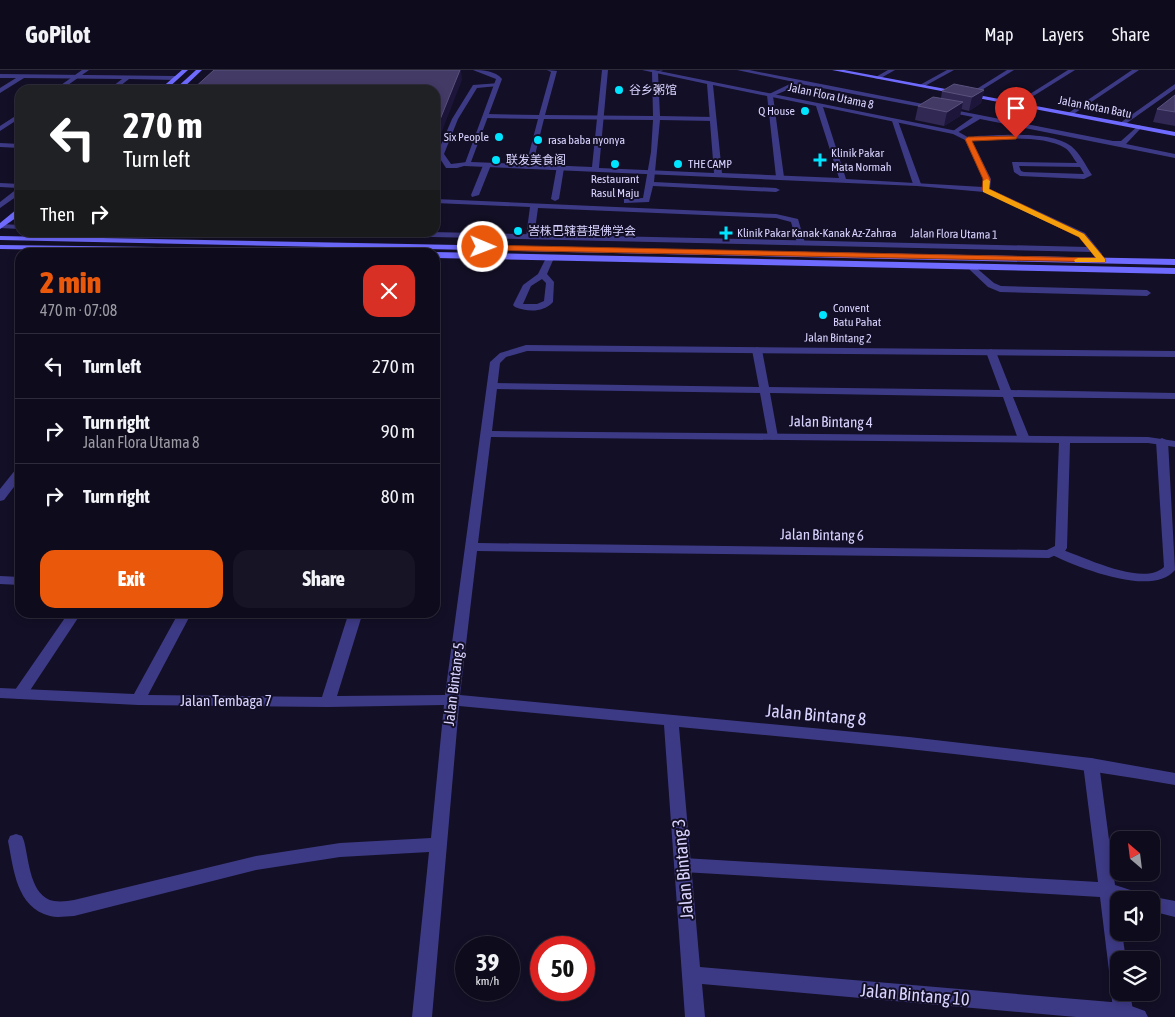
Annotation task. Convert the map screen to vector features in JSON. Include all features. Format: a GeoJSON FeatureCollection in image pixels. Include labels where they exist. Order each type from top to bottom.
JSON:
{"type":"FeatureCollection","features":[{"type":"Feature","properties":{"kind":"main road"},"geometry":{"type":"LineString","coordinates":[[167,85],[184,70]]}},
{"type":"Feature","properties":{"kind":"main road"},"geometry":{"type":"LineString","coordinates":[[182,85],[199,70]]}},
{"type":"Feature","properties":{"kind":"main road","name":"Jalan Rotan Batu"},"geometry":{"type":"LineString","coordinates":[[834,70],[1175,134]]}},
{"type":"Feature","properties":{"kind":"main road"},"geometry":{"type":"LineString","coordinates":[[0,226],[15,214]]}},
{"type":"Feature","properties":{"kind":"main road"},"geometry":{"type":"LineString","coordinates":[[0,247],[15,233]]}},
{"type":"Feature","properties":{"kind":"main road"},"geometry":{"type":"LineString","coordinates":[[0,238],[1175,262]]}},
{"type":"Feature","properties":{"kind":"main road"},"geometry":{"type":"LineString","coordinates":[[0,247],[50,248]]}},
{"type":"Feature","properties":{"kind":"main road"},"geometry":{"type":"LineString","coordinates":[[440,255],[1175,271]]}},
{"type":"Feature","properties":{"kind":"street"},"geometry":{"type":"LineString","coordinates":[[0,91],[33,70]]}},
{"type":"Feature","properties":{"kind":"street"},"geometry":{"type":"LineString","coordinates":[[64,85],[86,70]]}},
{"type":"Feature","properties":{"kind":"street"},"geometry":{"type":"LineString","coordinates":[[118,85],[138,70]]}},
{"type":"Feature","properties":{"kind":"street"},"geometry":{"type":"LineString","coordinates":[[467,163],[498,84],[497,76],[482,70]]}},
{"type":"Feature","properties":{"kind":"street"},"geometry":{"type":"LineString","coordinates":[[528,167],[554,71],[550,70]]}},
{"type":"Feature","properties":{"kind":"street"},"geometry":{"type":"LineString","coordinates":[[595,169],[606,70]]}},
{"type":"Feature","properties":{"kind":"street","name":"Jalan Flora Utama 8"},"geometry":{"type":"LineString","coordinates":[[645,70],[955,132],[968,139]]}},
{"type":"Feature","properties":{"kind":"street"},"geometry":{"type":"LineString","coordinates":[[740,70],[1175,156]]}},
{"type":"Feature","properties":{"kind":"street"},"geometry":{"type":"LineString","coordinates":[[765,75],[776,70]]}},
{"type":"Feature","properties":{"kind":"street"},"geometry":{"type":"LineString","coordinates":[[877,78],[892,70]]}},
{"type":"Feature","properties":{"kind":"street"},"geometry":{"type":"LineString","coordinates":[[921,86],[951,70]]}},
{"type":"Feature","properties":{"kind":"street"},"geometry":{"type":"LineString","coordinates":[[970,95],[1011,70]]}},
{"type":"Feature","properties":{"kind":"street"},"geometry":{"type":"LineString","coordinates":[[1017,104],[1072,70]]}},
{"type":"Feature","properties":{"kind":"street"},"geometry":{"type":"LineString","coordinates":[[1070,114],[1136,70]]}},
{"type":"Feature","properties":{"kind":"street"},"geometry":{"type":"LineString","coordinates":[[440,194],[555,199],[646,200],[653,172],[658,117],[657,71]]}},
{"type":"Feature","properties":{"kind":"street"},"geometry":{"type":"LineString","coordinates":[[0,76],[175,78]]}},
{"type":"Feature","properties":{"kind":"street"},"geometry":{"type":"LineString","coordinates":[[780,178],[770,95],[800,82]]}},
{"type":"Feature","properties":{"kind":"street"},"geometry":{"type":"LineString","coordinates":[[710,83],[718,174]]}},
{"type":"Feature","properties":{"kind":"street"},"geometry":{"type":"LineString","coordinates":[[498,84],[475,86],[461,105],[448,131],[440,154],[449,166],[467,163],[487,166],[718,174],[917,184],[986,190],[1082,235],[1096,250],[1102,260]]}},
{"type":"Feature","properties":{"kind":"street"},"geometry":{"type":"LineString","coordinates":[[1122,124],[1175,86]]}},
{"type":"Feature","properties":{"kind":"street"},"geometry":{"type":"LineString","coordinates":[[939,96],[948,91]]}},
{"type":"Feature","properties":{"kind":"street"},"geometry":{"type":"LineString","coordinates":[[923,106],[931,101]]}},
{"type":"Feature","properties":{"kind":"street"},"geometry":{"type":"LineString","coordinates":[[819,105],[842,180]]}},
{"type":"Feature","properties":{"kind":"street"},"geometry":{"type":"LineString","coordinates":[[486,116],[602,116],[713,119]]}},
{"type":"Feature","properties":{"kind":"street"},"geometry":{"type":"LineString","coordinates":[[955,132],[978,117]]}},
{"type":"Feature","properties":{"kind":"street"},"geometry":{"type":"LineString","coordinates":[[0,129],[15,118]]}},
{"type":"Feature","properties":{"kind":"street"},"geometry":{"type":"LineString","coordinates":[[895,120],[917,184]]}},
{"type":"Feature","properties":{"kind":"street"},"geometry":{"type":"LineString","coordinates":[[1117,144],[1123,143],[1140,127]]}},
{"type":"Feature","properties":{"kind":"street"},"geometry":{"type":"LineString","coordinates":[[986,190],[987,179],[968,139],[1016,138],[1052,141],[1068,146],[1088,176],[1023,174],[1018,172],[1014,165],[1018,163],[1080,165]]}},
{"type":"Feature","properties":{"kind":"street"},"geometry":{"type":"LineString","coordinates":[[0,145],[15,146]]}},
{"type":"Feature","properties":{"kind":"street"},"geometry":{"type":"LineString","coordinates":[[475,195],[487,166]]}},
{"type":"Feature","properties":{"kind":"street"},"geometry":{"type":"LineString","coordinates":[[555,199],[560,168]]}},
{"type":"Feature","properties":{"kind":"street"},"geometry":{"type":"LineString","coordinates":[[650,184],[776,190]]}},
{"type":"Feature","properties":{"kind":"street"},"geometry":{"type":"LineString","coordinates":[[0,185],[15,186]]}},
{"type":"Feature","properties":{"kind":"street"},"geometry":{"type":"LineString","coordinates":[[0,206],[15,194]]}},
{"type":"Feature","properties":{"kind":"street"},"geometry":{"type":"LineString","coordinates":[[440,201],[776,216],[796,222],[801,243]]}},
{"type":"Feature","properties":{"kind":"street"},"geometry":{"type":"LineString","coordinates":[[530,237],[534,205]]}},
{"type":"Feature","properties":{"kind":"street"},"geometry":{"type":"LineString","coordinates":[[0,226],[15,228]]}},
{"type":"Feature","properties":{"kind":"street","name":"Jalan Flora Utama 1"},"geometry":{"type":"LineString","coordinates":[[440,235],[1096,250]]}},
{"type":"Feature","properties":{"kind":"street"},"geometry":{"type":"LineString","coordinates":[[542,275],[550,258]]}},
{"type":"Feature","properties":{"kind":"street"},"geometry":{"type":"LineString","coordinates":[[973,268],[991,285],[1000,289],[1147,293]]}},
{"type":"Feature","properties":{"kind":"street","name":"Jalan Bintang 2"},"geometry":{"type":"LineString","coordinates":[[502,355],[526,348],[1175,354]]}},
{"type":"Feature","properties":{"kind":"street"},"geometry":{"type":"LineString","coordinates":[[757,350],[773,436]]}},
{"type":"Feature","properties":{"kind":"street"},"geometry":{"type":"LineString","coordinates":[[990,352],[1024,439]]}},
{"type":"Feature","properties":{"kind":"street","name":"Jalan Bintang 5"},"geometry":{"type":"LineString","coordinates":[[422,1017],[452,700],[495,362],[502,355]]}},
{"type":"Feature","properties":{"kind":"street"},"geometry":{"type":"LineString","coordinates":[[492,386],[1175,396]]}},
{"type":"Feature","properties":{"kind":"street","name":"Jalan Bintang 4"},"geometry":{"type":"LineString","coordinates":[[486,434],[1162,441],[1175,444]]}},
{"type":"Feature","properties":{"kind":"street"},"geometry":{"type":"LineString","coordinates":[[1054,552],[1061,548],[1065,440]]}},
{"type":"Feature","properties":{"kind":"street"},"geometry":{"type":"LineString","coordinates":[[1054,552],[1068,559],[1139,577],[1153,578],[1164,574],[1170,568],[1162,441]]}},
{"type":"Feature","properties":{"kind":"street"},"geometry":{"type":"LineString","coordinates":[[0,497],[15,480]]}},
{"type":"Feature","properties":{"kind":"street","name":"Jalan Bintang 6"},"geometry":{"type":"LineString","coordinates":[[471,547],[1039,554],[1054,552]]}},
{"type":"Feature","properties":{"kind":"street"},"geometry":{"type":"LineString","coordinates":[[0,580],[15,581]]}},
{"type":"Feature","properties":{"kind":"street"},"geometry":{"type":"LineString","coordinates":[[20,694],[72,618]]}},
{"type":"Feature","properties":{"kind":"street"},"geometry":{"type":"LineString","coordinates":[[138,700],[183,618]]}},
{"type":"Feature","properties":{"kind":"street"},"geometry":{"type":"LineString","coordinates":[[328,702],[354,618]]}},
{"type":"Feature","properties":{"kind":"street","name":"Jalan Tembaga 7"},"geometry":{"type":"LineString","coordinates":[[0,693],[138,700],[328,702],[452,700]]}},
{"type":"Feature","properties":{"kind":"street","name":"Jalan Bintang 8"},"geometry":{"type":"LineString","coordinates":[[452,700],[910,743],[1090,764],[1175,779]]}},
{"type":"Feature","properties":{"kind":"street","name":"Jalan Bintang 3"},"geometry":{"type":"LineString","coordinates":[[671,721],[695,1017]]}},
{"type":"Feature","properties":{"kind":"street"},"geometry":{"type":"LineString","coordinates":[[1090,764],[1115,951]]}},
{"type":"Feature","properties":{"kind":"street"},"geometry":{"type":"LineString","coordinates":[[16,841],[28,891],[37,902],[51,908],[74,908],[256,863],[340,850],[438,845]]}},
{"type":"Feature","properties":{"kind":"street"},"geometry":{"type":"LineString","coordinates":[[682,865],[1110,891]]}},
{"type":"Feature","properties":{"kind":"street"},"geometry":{"type":"LineString","coordinates":[[1160,905],[1175,909]]}},
{"type":"Feature","properties":{"kind":"street","name":"Jalan Bintang 10"},"geometry":{"type":"LineString","coordinates":[[691,975],[1128,1015]]}},
{"type":"Feature","properties":{"kind":"street"},"geometry":{"type":"LineString","coordinates":[[1123,1001],[1128,1015]]}},
{"type":"Feature","properties":{"kind":"building"},"geometry":{"type":"Polygon","coordinates":[[[214,70],[460,70],[440,120],[440,85],[198,85],[214,70]]]}},
{"type":"Feature","properties":{"kind":"building"},"geometry":{"type":"Polygon","coordinates":[[[954,84],[984,90],[972,97],[942,91],[954,84]]]}},
{"type":"Feature","properties":{"kind":"building"},"geometry":{"type":"Polygon","coordinates":[[[1175,95],[1175,112],[1157,109],[1175,95]]]}},
{"type":"Feature","properties":{"kind":"building"},"geometry":{"type":"Polygon","coordinates":[[[933,97],[963,102],[947,112],[918,106],[933,97]]]}},
{"type":"Feature","properties":{"kind":"slow traffic"},"geometry":{"type":"LineString","coordinates":[[987,181],[986,190],[1082,235],[1096,250],[1102,260],[1078,260]]}},
{"type":"Feature","properties":{"kind":"place","name":"谷乡粥馆"},"geometry":{"type":"Point","coordinates":[619,90]}},
{"type":"Feature","properties":{"kind":"place","name":"Q House"},"geometry":{"type":"Point","coordinates":[805,111]}},
{"type":"Feature","properties":{"kind":"place","name":"Six People"},"geometry":{"type":"Point","coordinates":[499,137]}},
{"type":"Feature","properties":{"kind":"place","name":"rasa baba nyonya"},"geometry":{"type":"Point","coordinates":[538,140]}},
{"type":"Feature","properties":{"kind":"place","name":"联发美食阁"},"geometry":{"type":"Point","coordinates":[496,160]}},
{"type":"Feature","properties":{"kind":"place","name":"Klinik Pakar Mata Normah"},"geometry":{"type":"Point","coordinates":[820,160]}},
{"type":"Feature","properties":{"kind":"place","name":"Restaurant Rasul Maju"},"geometry":{"type":"Point","coordinates":[615,164]}},
{"type":"Feature","properties":{"kind":"place","name":"THE CAMP"},"geometry":{"type":"Point","coordinates":[678,164]}},
{"type":"Feature","properties":{"kind":"place","name":"峇株巴辖菩提佛学会"},"geometry":{"type":"Point","coordinates":[518,231]}},
{"type":"Feature","properties":{"kind":"place","name":"Klinik Pakar Kanak-Kanak Az-Zahraa"},"geometry":{"type":"Point","coordinates":[726,233]}},
{"type":"Feature","properties":{"kind":"place","name":"Convent Batu Pahat"},"geometry":{"type":"Point","coordinates":[823,315]}},
{"type":"Feature","properties":{"kind":"route"},"geometry":{"type":"LineString","coordinates":[[483,247],[1102,260],[1096,250],[1082,235],[986,190],[987,179],[968,139],[1016,138]]}}]}
